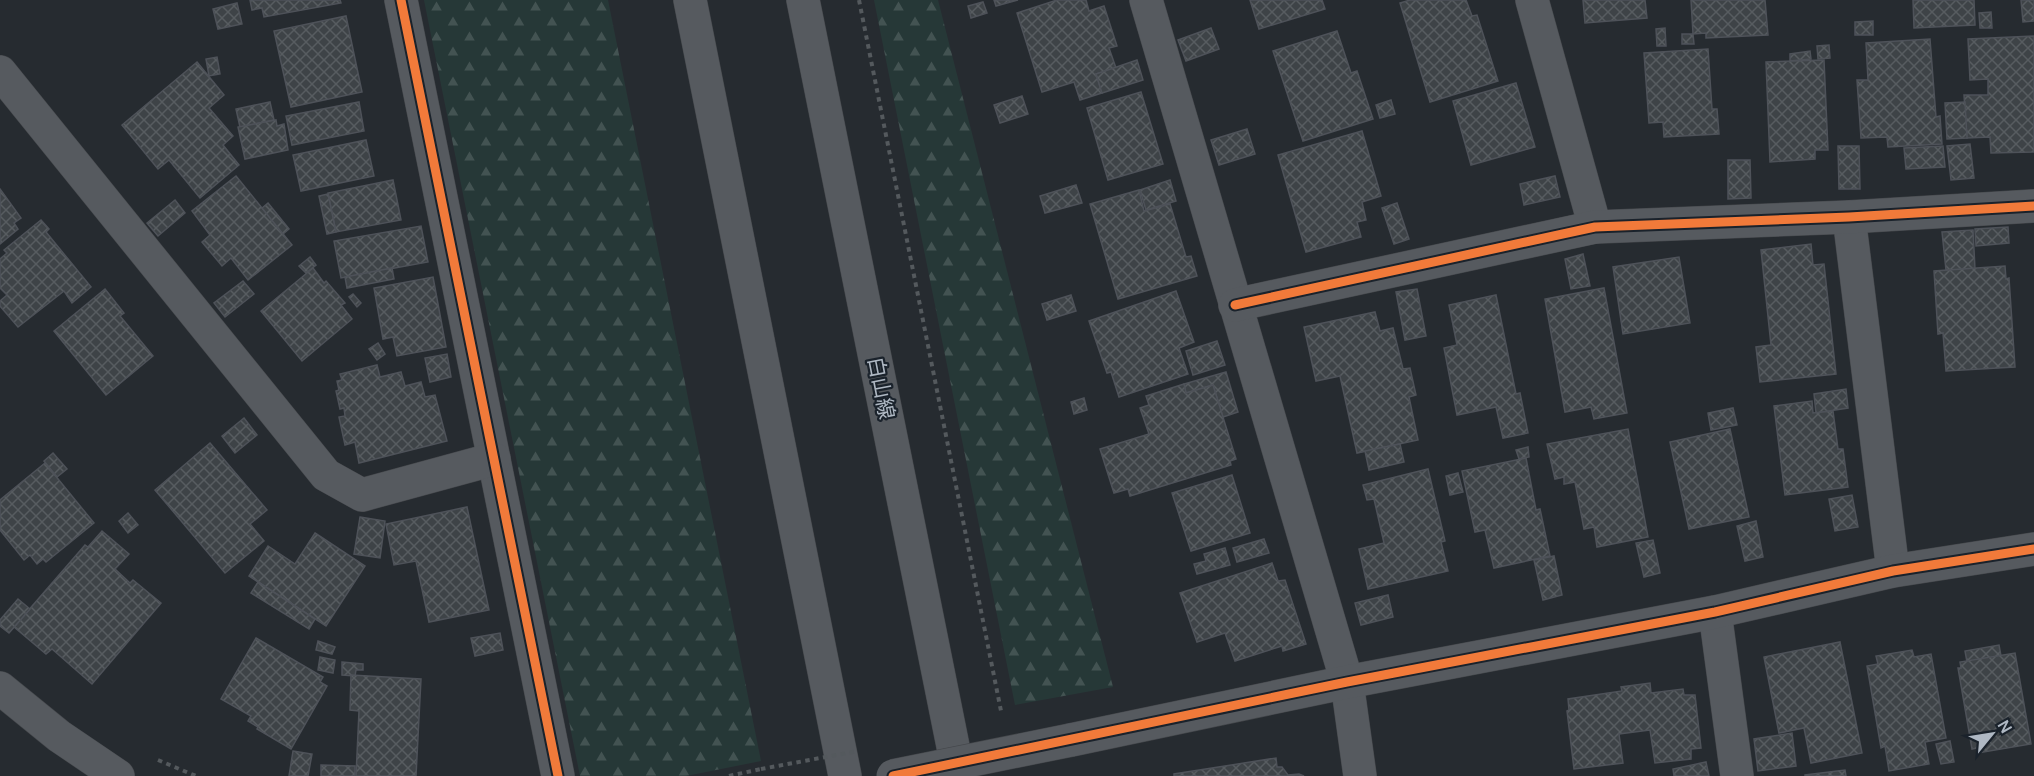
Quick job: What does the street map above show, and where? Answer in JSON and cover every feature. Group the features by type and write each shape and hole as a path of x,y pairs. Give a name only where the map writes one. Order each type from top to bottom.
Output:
{"street":[{"path":"401,0 558,776"},
{"path":"690,0 845,776"},
{"name":"白山線","path":"803,0 959,776"},
{"path":"1146,0 1347,682 1360,776"},
{"path":"1532,0 1595,227"},
{"path":"0,72 326,475 362,495 494,459"},
{"path":"1235,305 1595,227 1849,218 2034,206"},
{"path":"1849,218 1893,571"},
{"path":"893,776 1347,682 1715,612 1893,571 2034,549"},
{"path":"1715,612 1737,776"},
{"path":"0,688 59,736 118,776"}],"path":[{"path":"859,0 1002,717"},
{"path":"729,776 761,770"}],"green space":[{"path":"424,0 608,0 761,761 686,776 580,776"},
{"path":"874,0 938,0 1113,687 1015,705"}],"building":[{"path":"250,0 340,0 341,3 264,17 262,8 252,10"},
{"path":"994,0 1018,0 996,6"},
{"path":"1057,0 1086,0 1089,11 1104,6 1117,46 1109,48 1116,68 1096,74 1102,93 1080,100 1074,82 1042,92 1017,13"},
{"path":"1250,0 1322,0 1325,9 1259,29"},
{"path":"1410,0 1466,0 1472,16 1477,15 1498,81 1430,102 1400,3"},
{"path":"1583,0 1645,0 1647,18 1585,23"},
{"path":"1691,0 1765,0 1768,35 1706,38 1706,33 1693,34"},
{"path":"1913,0 1974,0 1975,25 1914,28"},
{"path":"2021,0 2034,0 2034,21 2023,22"},
{"path":"983,2 987,13 971,18 968,6"},
{"path":"237,3 242,24 218,29 213,9"},
{"path":"1991,12 1992,28 1980,28 1979,13"},
{"path":"346,16 362,92 291,107 274,31"},
{"path":"1873,21 1873,35 1855,35 1855,22"},
{"path":"1211,28 1219,49 1186,61 1178,40"},
{"path":"1665,28 1666,46 1657,46 1656,29"},
{"path":"1337,31 1351,73 1357,71 1373,119 1303,141 1273,51"},
{"path":"1682,34 1693,34 1694,44 1682,44"},
{"path":"2034,36 2034,152 1991,153 1990,137 1967,138 1964,95 1988,95 1988,79 1970,80 1968,39"},
{"path":"1930,39 1936,117 1940,116 1942,144 1888,147 1887,137 1861,138 1857,80 1868,80 1866,43"},
{"path":"1829,45 1830,58 1818,59 1817,46"},
{"path":"1708,49 1712,109 1717,109 1719,134 1664,137 1663,122 1649,123 1644,53"},
{"path":"1810,51 1811,59 1790,61 1790,54"},
{"path":"217,57 220,74 209,76 206,59"},
{"path":"1137,60 1143,80 1102,93 1096,74"},
{"path":"1824,60 1828,150 1815,150 1815,159 1770,162 1766,62"},
{"path":"197,62 224,95 209,108 233,136 223,145 239,165 200,198 169,160 158,169 122,125"},
{"path":"1516,83 1535,147 1471,165 1453,101"},
{"path":"1141,92 1163,164 1108,180 1087,108"},
{"path":"1022,96 1028,114 1000,123 994,105"},
{"path":"1391,100 1395,114 1380,118 1376,105"},
{"path":"270,102 274,120 240,127 236,109"},
{"path":"359,102 364,131 292,145 286,116"},
{"path":"1965,102 1967,138 1947,139 1945,103"},
{"path":"276,120 277,126 284,124 288,150 245,159 238,127"},
{"path":"1247,129 1255,154 1219,165 1211,140"},
{"path":"1362,131 1381,196 1362,202 1366,220 1357,222 1361,237 1306,252 1278,155"},
{"path":"366,140 374,176 301,191 293,155"},
{"path":"1970,144 1974,178 1951,180 1947,146"},
{"path":"1838,146 1859,146 1860,189 1839,189"},
{"path":"1943,146 1945,167 1906,169 1904,148"},
{"path":"1728,160 1750,160 1751,198 1728,199"},
{"path":"236,176 292,245 248,280 231,258 222,266 202,242 210,235 192,211"},
{"path":"1555,176 1560,197 1524,205 1520,184"},
{"path":"393,180 401,220 336,232 328,193"},
{"path":"1170,180 1176,201 1146,210 1140,190"},
{"path":"1076,185 1082,203 1045,213 1040,196"},
{"path":"0,189 21,218 14,223 18,229 0,244"},
{"path":"1139,190 1144,211 1170,204 1186,257 1191,256 1197,276 1118,299 1090,204"},
{"path":"328,194 336,232 327,234 319,196"},
{"path":"175,200 185,213 158,236 147,223"},
{"path":"268,203 289,229 283,234 262,208"},
{"path":"1397,203 1409,239 1394,244 1382,208"},
{"path":"41,220 49,229 46,232 91,287 72,303 64,291 18,327 0,306 0,301 7,295 0,288 0,259 7,253 4,250"},
{"path":"421,226 428,262 341,278 334,241"},
{"path":"2008,227 2009,243 1976,246 1975,229"},
{"path":"1973,230 1975,269 1946,270 1942,232"},
{"path":"1811,244 1813,265 1824,264 1836,374 1760,382 1756,347 1771,345 1761,250"},
{"path":"1583,254 1590,286 1571,289 1565,259"},
{"path":"310,257 316,265 306,273 299,266"},
{"path":"1679,257 1690,323 1623,334 1613,267"},
{"path":"2005,266 2006,279 2009,278 2015,367 1946,371 1943,333 1938,334 1934,271"},
{"path":"313,268 324,283 326,281 345,303 341,305 352,319 302,361 261,311"},
{"path":"392,268 394,279 347,288 345,277"},
{"path":"433,277 446,347 397,356 393,337 383,339 374,288"},
{"path":"243,281 254,294 225,317 214,303"},
{"path":"1604,288 1627,413 1594,419 1591,407 1565,412 1545,299"},
{"path":"105,289 124,313 120,316 153,356 106,395 54,331"},
{"path":"1417,289 1426,336 1405,340 1396,292"},
{"path":"1176,291 1194,342 1179,348 1188,374 1119,397 1111,372 1107,373 1089,321"},
{"path":"353,294 361,303 357,307 349,297"},
{"path":"1071,295 1076,311 1047,320 1042,304"},
{"path":"1496,295 1516,394 1520,393 1528,433 1503,438 1496,407 1457,415 1444,348 1457,345 1449,305"},
{"path":"1375,312 1380,331 1393,328 1403,369 1410,368 1416,395 1409,397 1418,440 1357,453 1340,376 1316,381 1304,327"},
{"path":"1217,341 1225,365 1193,375 1186,351"},
{"path":"378,343 385,354 377,360 369,349"},
{"path":"447,354 451,377 430,382 425,358"},
{"path":"377,365 380,377 401,372 405,386 421,382 425,397 435,395 447,441 359,463 355,442 345,445 339,417 345,416 344,408 340,409 336,391 339,390 337,381 342,380 340,374"},
{"path":"1226,372 1238,412 1223,417 1213,385 1186,393 1184,384"},
{"path":"1184,384 1186,393 1213,385 1236,459 1230,461 1231,465 1130,496 1128,489 1114,493 1100,449 1149,434 1140,408 1149,405 1146,396"},
{"path":"1846,389 1848,408 1816,413 1814,394"},
{"path":"1084,398 1087,410 1074,414 1071,402"},
{"path":"1812,401 1813,413 1833,411 1838,449 1843,449 1848,487 1785,495 1774,406"},
{"path":"1733,408 1737,425 1711,430 1708,413"},
{"path":"244,418 257,435 235,453 222,436"},
{"path":"1628,429 1648,537 1597,547 1594,527 1584,529 1575,482 1564,484 1564,477 1555,479 1547,444"},
{"path":"1730,429 1749,517 1689,529 1670,442"},
{"path":"210,443 267,510 250,524 264,541 225,573 155,490"},
{"path":"1400,444 1404,462 1369,470 1365,451"},
{"path":"1528,447 1529,457 1519,459 1516,450"},
{"path":"53,453 67,469 57,477 44,461"},
{"path":"1526,458 1536,510 1540,509 1550,556 1494,568 1485,530 1475,532 1462,471"},
{"path":"45,463 94,523 46,562 43,559 37,564 30,555 24,560 0,530 0,500"},
{"path":"1428,469 1445,541 1441,542 1448,571 1368,589 1359,549 1384,543 1374,499 1367,500 1363,485"},
{"path":"1458,473 1463,492 1450,495 1446,476"},
{"path":"1232,475 1250,533 1191,551 1172,493"},
{"path":"1852,495 1858,527 1835,531 1829,499"},
{"path":"467,507 489,610 429,622 416,561 394,565 386,524"},
{"path":"128,513 138,525 128,533 119,521"},
{"path":"360,517 385,521 380,558 354,554"},
{"path":"1756,521 1763,557 1745,561 1737,526"},
{"path":"102,531 129,554 115,569 130,583 133,580 161,603 92,684 52,649 46,654 14,627 85,545 88,547"},
{"path":"315,533 365,566 326,626 249,576 268,546 295,564"},
{"path":"1264,539 1269,553 1237,562 1233,548"},
{"path":"1653,540 1660,573 1644,577 1636,543"},
{"path":"1225,548 1230,565 1197,574 1194,564 1206,561 1204,554"},
{"path":"1554,556 1562,595 1543,600 1534,560"},
{"path":"1272,563 1278,581 1285,580 1306,644 1283,651 1282,646 1235,661 1225,633 1197,642 1180,593"},
{"path":"258,582 315,619 309,629 251,593"},
{"path":"1388,595 1393,617 1361,625 1355,603"},
{"path":"18,599 30,609 9,633 0,626 0,620"},
{"path":"500,633 503,650 475,656 471,638"},
{"path":"256,638 323,677 320,682 327,686 291,749 257,729 258,727 248,721 251,716 221,699"},
{"path":"318,641 335,647 332,654 316,650"},
{"path":"1840,642 1862,753 1811,763 1804,728 1779,733 1764,657"},
{"path":"1999,645 2001,656 1967,662 1965,651"},
{"path":"1912,650 1914,657 1931,654 1946,738 1925,742 1929,764 1889,771 1885,746 1881,748 1867,666 1878,664 1876,656"},
{"path":"2015,653 2031,744 1978,753 1977,748 1972,749 1958,668 1961,668 1960,662"},
{"path":"320,657 335,660 333,673 318,670"},
{"path":"342,662 363,664 363,670 356,670 355,676 342,675"},
{"path":"351,675 421,679 416,776 356,776 359,711 350,710"},
{"path":"1650,683 1651,693 1683,689 1684,695 1695,695 1701,748 1691,749 1691,759 1655,763 1650,730 1619,734 1623,763 1574,769 1567,711 1569,710 1568,699 1622,691 1621,687"},
{"path":"1792,733 1796,766 1758,771 1754,739"},
{"path":"1950,741 1954,762 1941,764 1936,744"},
{"path":"293,751 312,754 308,776 289,776"},
{"path":"1276,758 1277,767 1282,767 1288,775 1304,776 1174,776 1174,774"},
{"path":"1706,762 1709,776 1674,776 1673,769"},
{"path":"321,765 355,766 355,776 321,776"},
{"path":"1845,770 1846,776 1805,776 1805,775"}],"cycle path":[{"path":"401,0 558,776"},
{"path":"1235,305 1595,227 1849,217 2034,206"},
{"path":"893,776 1347,682 1715,612 1893,571 2034,549"}]}
